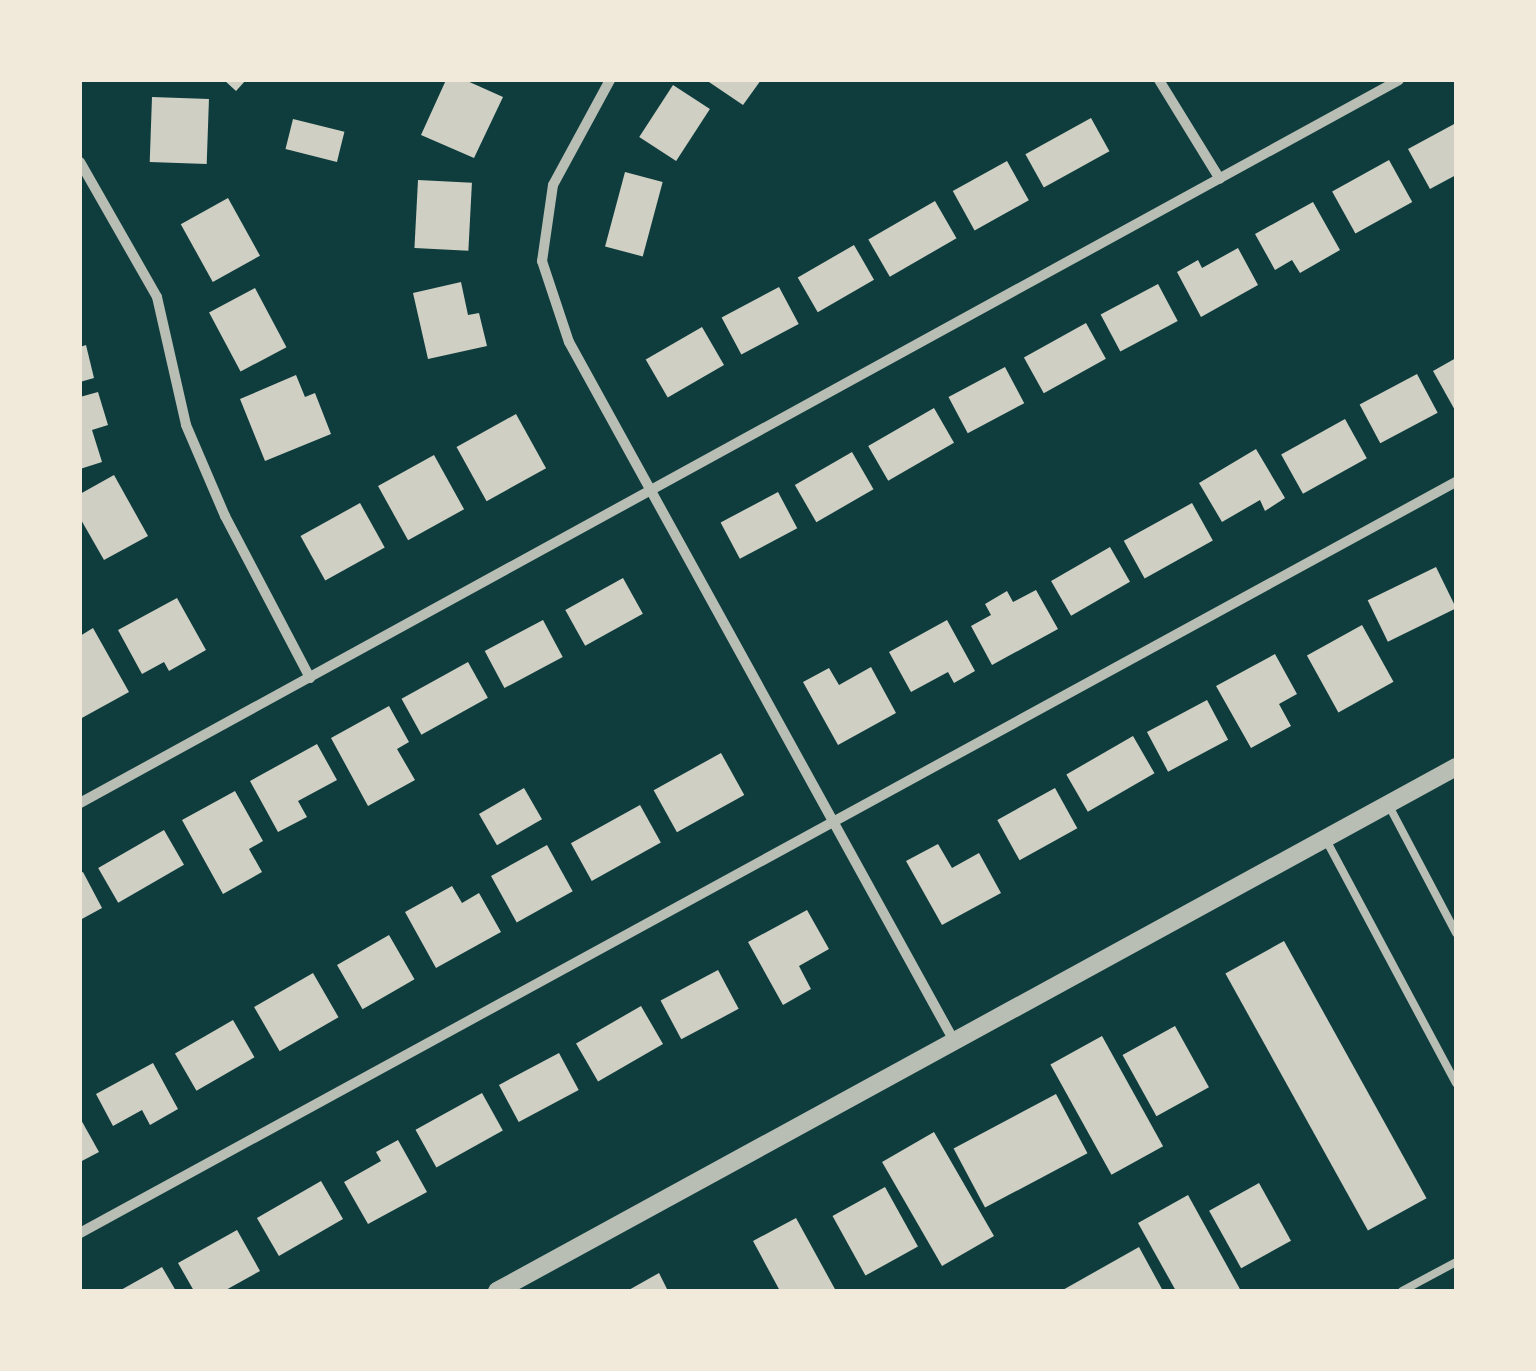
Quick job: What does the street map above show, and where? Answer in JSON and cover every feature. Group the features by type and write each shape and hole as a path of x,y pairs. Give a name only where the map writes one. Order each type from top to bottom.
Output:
{"street":[{"path":"610,80 575,134 553,185 542,261 569,342 954,1041"},
{"path":"1159,80 1220,179"},
{"path":"80,803 1400,80"},
{"path":"80,162 157,296 186,426 225,516 310,678"},
{"path":"80,1233 1456,482"},
{"path":"497,1291 1456,767"}],"lane":[{"path":"1388,804 1456,934"},
{"path":"1325,838 1456,1083"},
{"path":"1402,1291 1456,1262"}],"building":[{"path":"224,80 246,80 236,91"},
{"path":"446,80 465,80 503,97 474,158 421,135"},
{"path":"706,80 761,80 743,105"},
{"path":"673,85 710,109 676,161 639,137"},
{"path":"152,97 209,99 207,164 150,162"},
{"path":"1091,118 1109,151 1044,188 1025,154"},
{"path":"293,119 344,132 337,162 286,149"},
{"path":"1456,123 1456,175 1430,189 1408,149"},
{"path":"1389,160 1412,202 1355,233 1332,192"},
{"path":"1007,161 1029,200 975,230 953,191"},
{"path":"625,172 663,182 643,256 605,246"},
{"path":"418,180 472,183 468,251 414,248"},
{"path":"228,198 260,256 213,282 181,224"},
{"path":"935,201 956,238 890,277 868,240"},
{"path":"1313,202 1340,250 1300,273 1292,260 1275,270 1255,234"},
{"path":"854,245 874,280 818,312 798,278"},
{"path":"1238,248 1258,285 1201,317 1177,272 1198,260 1202,268"},
{"path":"461,282 468,315 479,313 487,346 428,359 413,293"},
{"path":"1158,284 1178,321 1120,352 1101,315"},
{"path":"779,287 799,324 741,355 722,318"},
{"path":"255,288 286,347 241,372 209,312"},
{"path":"1086,323 1106,359 1044,393 1024,357"},
{"path":"702,327 724,365 668,398 646,360"},
{"path":"86,345 94,378 80,382 80,347"},
{"path":"1456,358 1456,412 1433,371"},
{"path":"1005,367 1024,403 968,433 948,397"},
{"path":"1417,374 1438,413 1380,443 1360,405"},
{"path":"296,375 305,397 315,393 331,434 265,461 240,399"},
{"path":"98,392 108,425 92,430 102,462 80,469 80,397"},
{"path":"934,408 954,443 888,481 868,446"},
{"path":"516,414 546,468 487,501 457,447"},
{"path":"1345,419 1367,458 1303,494 1281,454"},
{"path":"1256,449 1285,498 1265,511 1260,500 1222,522 1199,483"},
{"path":"852,452 874,489 816,522 795,485"},
{"path":"434,455 464,509 408,540 378,486"},
{"path":"114,475 148,536 104,560 80,518 80,494"},
{"path":"778,492 797,528 740,559 721,523"},
{"path":"360,503 385,548 325,581 301,536"},
{"path":"1192,503 1213,541 1145,578 1124,541"},
{"path":"1110,547 1130,582 1071,616 1051,581"},
{"path":"1436,567 1456,608 1388,642 1368,600"},
{"path":"623,578 643,614 585,646 565,610"},
{"path":"1036,590 1058,629 992,665 971,626 991,615 985,604 1007,591 1013,602"},
{"path":"177,598 206,650 169,671 164,662 142,674 118,630"},
{"path":"543,620 563,657 504,688 485,651"},
{"path":"947,620 975,671 954,683 948,672 911,692 889,652"},
{"path":"1362,625 1394,682 1338,712 1307,656"},
{"path":"93,628 129,692 80,719 80,636"},
{"path":"1275,654 1297,694 1279,704 1291,726 1251,748 1216,686"},
{"path":"468,662 488,698 421,735 402,699"},
{"path":"871,667 896,713 838,745 803,682 829,668 839,685"},
{"path":"1207,700 1228,740 1168,772 1147,732"},
{"path":"389,706 409,742 397,749 415,780 368,806 331,738"},
{"path":"1133,736 1154,773 1088,812 1066,774"},
{"path":"317,744 337,780 298,801 307,817 278,832 250,781"},
{"path":"721,753 744,795 677,832 654,790"},
{"path":"524,788 542,819 497,845 479,814"},
{"path":"1055,788 1077,828 1020,860 997,820"},
{"path":"235,791 263,841 249,849 262,872 223,894 182,820"},
{"path":"640,805 661,843 592,881 571,843"},
{"path":"164,830 184,865 118,903 98,868"},
{"path":"938,844 952,868 979,853 1001,893 942,925 906,861"},
{"path":"547,845 573,891 517,922 491,876"},
{"path":"83,872 102,908 80,920 80,873"},
{"path":"452,886 462,903 479,893 501,932 436,968 405,912"},
{"path":"807,910 829,949 799,966 811,989 783,1005 748,942"},
{"path":"389,935 414,979 363,1009 337,965"},
{"path":"1284,941 1427,1198 1368,1231 1225,973"},
{"path":"718,970 739,1009 681,1039 661,1001"},
{"path":"313,973 338,1017 280,1051 254,1007"},
{"path":"641,1006 663,1044 598,1082 576,1044"},
{"path":"233,1020 254,1057 196,1091 175,1054"},
{"path":"1175,1026 1209,1087 1156,1116 1123,1055"},
{"path":"1102,1036 1163,1146 1111,1175 1050,1065"},
{"path":"559,1053 579,1090 519,1122 499,1085"},
{"path":"153,1063 178,1109 150,1125 142,1110 113,1126 96,1094"},
{"path":"482,1093 503,1131 436,1167 416,1130"},
{"path":"1056,1094 1087,1153 985,1208 954,1148"},
{"path":"80,1118 99,1152 80,1162"},
{"path":"934,1132 994,1236 942,1266 882,1162"},
{"path":"398,1140 427,1192 368,1224 344,1182 381,1161 376,1152"},
{"path":"321,1181 343,1219 279,1256 257,1218"},
{"path":"1259,1183 1291,1241 1241,1268 1209,1211"},
{"path":"885,1187 918,1246 865,1276 833,1216"},
{"path":"1188,1195 1241,1291 1176,1291 1138,1223"},
{"path":"796,1218 836,1291 780,1291 753,1241"},
{"path":"237,1230 260,1271 224,1291 194,1291 178,1263"},
{"path":"1139,1247 1163,1291 1061,1291"},
{"path":"162,1267 176,1291 119,1291"},
{"path":"659,1273 668,1291 627,1291"}]}
